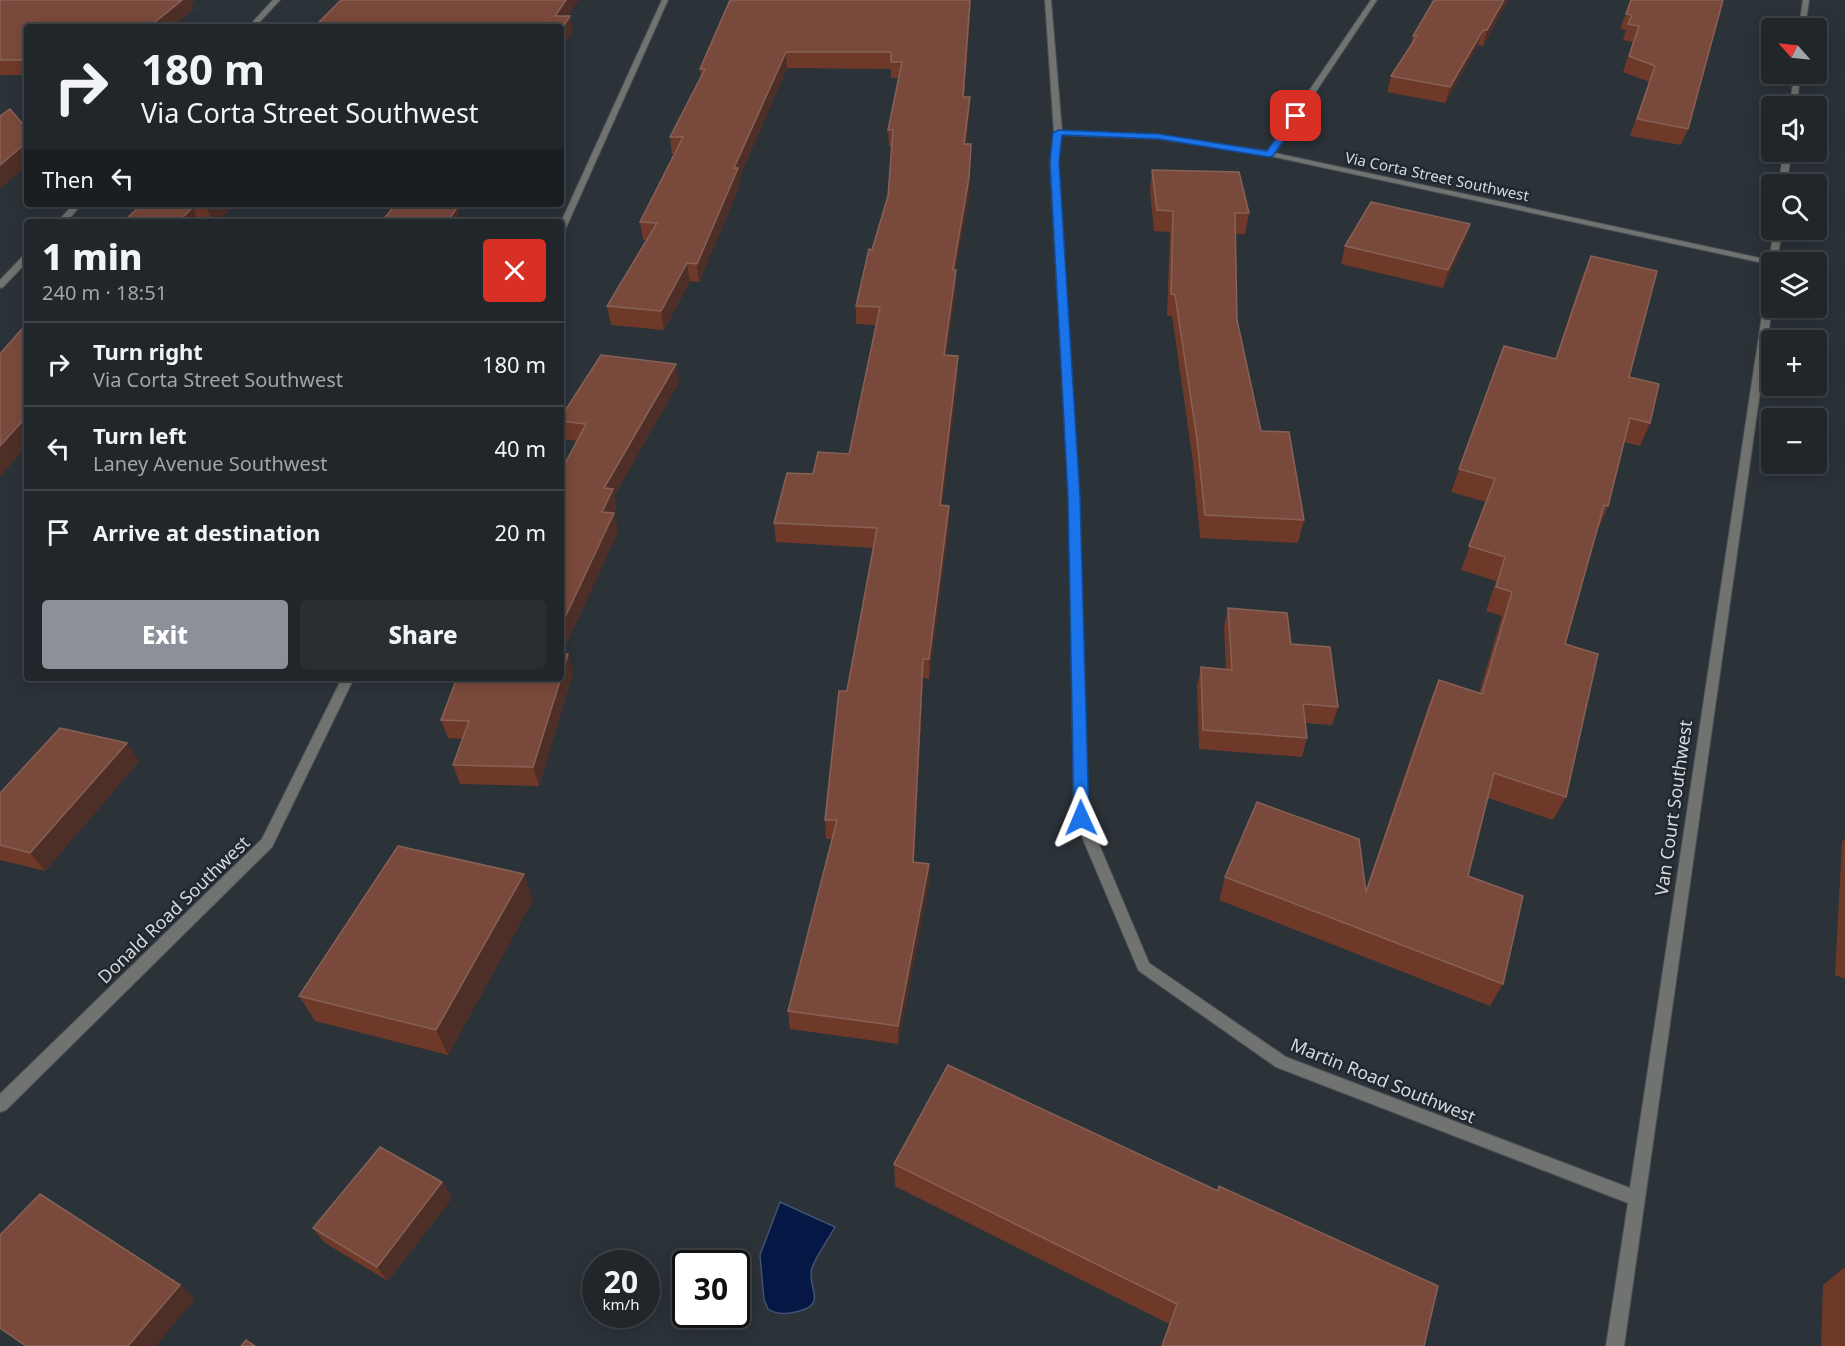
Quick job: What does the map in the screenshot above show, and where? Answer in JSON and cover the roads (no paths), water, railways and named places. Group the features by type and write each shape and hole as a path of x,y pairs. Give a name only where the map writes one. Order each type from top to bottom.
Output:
{"street":[{"path":"254,24 277,0"},
{"path":"564,224 665,0"},
{"name":"Martin Road Southwest","path":"1048,0 1058,133 1054,162 1074,497 1081,818 1144,967 1281,1062 1635,1198"},
{"path":"1269,154 1374,0"},
{"path":"1803,18 1806,0"},
{"name":"Via Corta Street Southwest","path":"1058,133 1159,136 1269,154 1761,261"},
{"path":"64,219 75,207"},
{"path":"0,285 24,260"},
{"name":"Van Court Southwest","path":"1615,1346 1766,318"},
{"name":"Donald Road Southwest","path":"0,1105 267,843 347,681"}],"water":[{"path":"780,1202 835,1227 812,1268 814,1301 811,1306 803,1310 784,1314 768,1309 764,1300 760,1255"}]}
